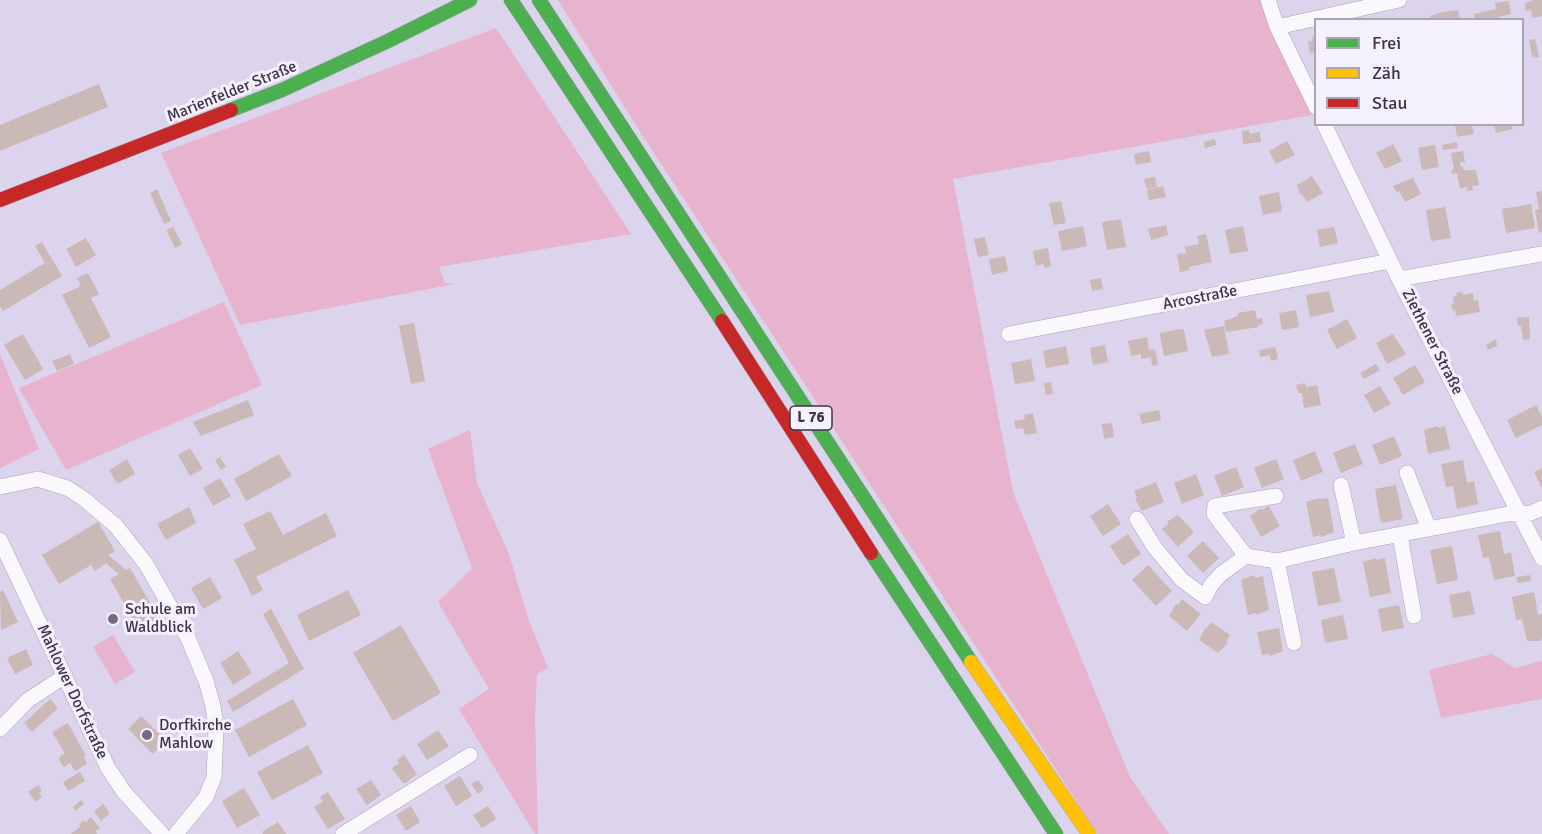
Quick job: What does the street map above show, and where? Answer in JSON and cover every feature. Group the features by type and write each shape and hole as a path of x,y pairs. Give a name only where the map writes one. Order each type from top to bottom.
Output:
{"main road":[{"name":"L 76","path":"511,0 1056,834"},
{"name":"L 76","path":"539,0 992,695 1089,834"},
{"name":"Marienfelder Straße","path":"0,200 282,90 466,2"}],"street":[{"path":"1268,0 1277,27 1314,103"},
{"path":"1318,18 1399,0"},
{"path":"1277,27 1314,19"},
{"name":"Ziethener Straße","path":"1325,126 1390,261 1542,558"},
{"path":"1400,279 1542,255"},
{"name":"Arcostraße","path":"1010,334 1390,261"},
{"path":"1407,473 1429,529"},
{"path":"0,488 38,479 67,488 84,499 116,526 146,564 188,638 206,681 213,706 216,729 214,777 206,797 176,834"},
{"path":"1341,485 1354,543"},
{"path":"1276,496 1215,506 1214,514 1246,556 1277,561 1354,543 1519,513 1531,513 1542,508"},
{"path":"1137,519 1155,548 1182,580 1205,597 1221,574 1246,556"},
{"path":"1400,535 1414,616"},
{"name":"Mahlower Dorfstraße","path":"0,540 108,768 124,792 162,834"},
{"path":"1277,561 1294,643"},
{"path":"0,729 28,700 65,676"},
{"path":"343,834 470,755"}],"shaded area":[{"path":"558,0 1263,0 1270,25 1312,115 953,179 1013,492 1130,777 1169,834 1098,834 639,130"},
{"path":"496,28 631,234 439,267 445,283 455,284 240,325 161,153"},
{"path":"224,302 262,385 66,470 19,388"},
{"path":"0,354 39,449 0,468"},
{"path":"470,430 477,483 509,554 528,618 548,668 537,674 535,717 538,834 535,834 459,709 489,689 438,602 472,568 428,449"},
{"path":"113,635 135,672 115,684 93,647"},
{"path":"1492,654 1515,668 1542,661 1542,699 1441,718 1429,670"}],"building":[{"path":"1542,0 1542,16 1532,18 1531,10 1526,11 1525,3"},
{"path":"1509,1 1511,14 1498,18 1475,18 1474,14 1496,9 1495,3"},
{"path":"1458,10 1460,18 1430,18 1430,16"},
{"path":"1312,37 1314,37 1314,52 1310,53 1308,42 1313,41"},
{"path":"1535,39 1539,57 1535,58 1535,56 1532,57 1529,40"},
{"path":"99,84 108,107 0,151 0,125"},
{"path":"1455,126 1472,126 1474,134 1457,137"},
{"path":"1494,126 1512,126 1513,129 1496,133"},
{"path":"1249,130 1250,134 1260,132 1261,142 1243,144 1242,131"},
{"path":"1215,139 1216,145 1205,148 1204,142"},
{"path":"1287,141 1295,155 1276,164 1269,151"},
{"path":"1457,142 1458,148 1443,150 1442,145"},
{"path":"1393,144 1402,161 1385,169 1376,153"},
{"path":"1435,145 1439,167 1422,170 1418,148"},
{"path":"1149,151 1151,162 1136,165 1134,154"},
{"path":"1463,151 1465,162 1460,162 1461,167 1464,170 1476,170 1479,185 1472,186 1473,190 1467,191 1467,187 1460,189 1457,173 1452,174 1451,170 1454,169 1451,153"},
{"path":"1312,176 1323,193 1307,202 1300,194 1297,185"},
{"path":"1155,177 1157,187 1147,189 1144,179"},
{"path":"1413,178 1421,194 1405,202 1393,186"},
{"path":"1163,186 1166,197 1149,200 1147,190"},
{"path":"157,189 171,221 164,224 150,193"},
{"path":"1542,191 1542,232 1539,233 1535,210 1539,209 1536,192"},
{"path":"1279,192 1282,211 1263,215 1259,196"},
{"path":"1061,201 1066,223 1054,225 1049,203"},
{"path":"1531,204 1535,228 1506,233 1502,209"},
{"path":"1445,207 1451,238 1431,241 1426,210"},
{"path":"1121,219 1126,247 1107,250 1102,222"},
{"path":"1166,225 1168,235 1151,240 1148,229"},
{"path":"1083,226 1087,246 1062,251 1058,231"},
{"path":"1243,226 1248,251 1230,254 1225,230"},
{"path":"173,227 182,244 175,248 166,230"},
{"path":"1334,227 1338,243 1320,247 1317,230"},
{"path":"1206,234 1212,262 1189,267 1190,270 1180,272 1177,254 1186,253 1185,247 1199,244 1197,236"},
{"path":"985,237 989,255 978,257 974,239"},
{"path":"86,238 96,255 76,267 66,249"},
{"path":"42,242 62,276 3,311 0,306 0,290 45,263 35,246"},
{"path":"1048,248 1051,266 1045,268 1043,264 1036,266 1033,251"},
{"path":"1005,256 1008,271 992,275 989,259"},
{"path":"88,273 99,294 91,298 111,337 89,348 62,295 81,286 77,278"},
{"path":"1101,278 1103,289 1092,291 1090,280"},
{"path":"1329,291 1334,312 1310,317 1306,295"},
{"path":"1462,292 1463,295 1473,293 1474,301 1478,300 1480,312 1456,316 1451,305 1454,304 1453,297 1457,296 1456,293"},
{"path":"1255,310 1257,319 1262,318 1263,324 1258,325 1259,327 1226,332 1224,321 1238,316 1238,313"},
{"path":"1296,310 1299,327 1282,330 1279,313"},
{"path":"1529,317 1530,339 1523,340 1517,318"},
{"path":"1347,319 1357,338 1337,349 1327,330"},
{"path":"414,323 425,381 411,384 399,326"},
{"path":"1224,326 1229,354 1212,357 1204,330"},
{"path":"1184,330 1188,351 1164,356 1161,333"},
{"path":"23,334 43,369 25,380 4,345"},
{"path":"1393,334 1406,354 1387,364 1376,343"},
{"path":"1147,337 1149,350 1155,349 1158,364 1152,366 1151,357 1141,359 1141,354 1131,356 1128,341"},
{"path":"1496,339 1497,346 1488,350 1486,345"},
{"path":"1105,345 1108,362 1093,365 1090,348"},
{"path":"1066,346 1069,364 1046,368 1043,351"},
{"path":"1275,347 1278,359 1271,361 1270,355 1260,357 1259,350"},
{"path":"70,354 74,364 57,371 52,361"},
{"path":"1031,359 1035,381 1015,384 1011,363"},
{"path":"1376,364 1380,370 1364,379 1360,373"},
{"path":"1415,365 1425,382 1403,395 1393,378"},
{"path":"1051,382 1053,394 1046,395 1044,383"},
{"path":"1305,383 1306,387 1317,385 1321,405 1304,408 1302,393 1298,393 1296,385"},
{"path":"1380,386 1391,404 1374,413 1364,395"},
{"path":"248,400 254,415 201,436 193,422"},
{"path":"1536,405 1542,417 1542,425 1516,438 1507,420"},
{"path":"1159,410 1161,420 1142,424 1139,414"},
{"path":"1033,413 1037,433 1025,435 1023,428 1016,429 1014,421 1025,419 1024,415"},
{"path":"1112,423 1114,437 1104,439 1102,424"},
{"path":"1437,426 1438,428 1445,426 1450,449 1428,454 1424,430"},
{"path":"1394,436 1402,456 1380,465 1372,445"},
{"path":"1355,444 1363,464 1341,473 1333,453"},
{"path":"190,448 203,469 190,476 178,455"},
{"path":"1315,451 1323,472 1301,481 1293,460"},
{"path":"279,454 292,476 246,501 234,479"},
{"path":"220,457 226,467 221,470 215,460"},
{"path":"127,459 135,474 119,483 116,482 109,470"},
{"path":"1276,459 1284,479 1262,488 1254,468"},
{"path":"1463,460 1467,483 1474,481 1478,504 1457,509 1453,486 1446,487 1441,464"},
{"path":"1236,467 1244,487 1222,496 1214,476"},
{"path":"1542,468 1542,488 1534,472"},
{"path":"1196,474 1204,495 1182,504 1174,483"},
{"path":"220,478 231,496 213,506 203,488"},
{"path":"1156,482 1164,502 1142,511 1135,499 1137,498 1134,491"},
{"path":"1396,485 1403,519 1381,523 1375,489"},
{"path":"1328,498 1334,532 1321,537 1321,535 1313,537 1306,502"},
{"path":"1108,504 1121,524 1103,536 1090,516"},
{"path":"1269,506 1280,526 1261,537 1250,516 1261,508 1262,510"},
{"path":"189,507 196,523 166,540 157,524"},
{"path":"270,511 283,535 326,513 337,536 256,577 263,590 252,596 234,560 256,549 243,524"},
{"path":"1178,515 1194,532 1178,547 1162,529 1168,524 1167,522"},
{"path":"98,522 115,551 108,555 126,570 130,568 160,620 140,631 110,579 119,574 106,563 95,571 91,565 59,584 42,555"},
{"path":"1500,531 1504,554 1511,552 1515,576 1494,580 1489,557 1483,558 1478,535"},
{"path":"1128,534 1141,554 1123,566 1110,546"},
{"path":"1203,541 1219,558 1203,573 1187,556"},
{"path":"1452,546 1458,580 1437,584 1430,550"},
{"path":"1376,558 1377,560 1385,558 1391,593 1370,597 1363,562"},
{"path":"1148,565 1172,591 1156,606 1132,580"},
{"path":"1334,568 1341,602 1318,606 1312,572"},
{"path":"1255,575 1255,578 1263,576 1269,610 1256,615 1256,613 1248,615 1241,580"},
{"path":"1530,575 1531,581 1518,583 1516,577"},
{"path":"210,577 222,598 203,609 191,588"},
{"path":"3,590 18,622 1,630 0,592"},
{"path":"348,590 361,615 309,641 297,615"},
{"path":"1470,591 1475,614 1453,618 1449,595"},
{"path":"1534,592 1538,615 1542,614 1542,638 1541,641 1527,641 1522,619 1516,620 1512,597"},
{"path":"1182,599 1201,614 1187,631 1169,616"},
{"path":"1399,605 1404,628 1382,632 1378,609"},
{"path":"271,609 304,669 233,712 227,701 289,663 263,614"},
{"path":"1343,615 1348,639 1325,643 1321,620"},
{"path":"1211,622 1230,635 1226,642 1228,643 1218,653 1199,640"},
{"path":"401,625 441,693 393,721 353,653"},
{"path":"1279,628 1283,651 1270,656 1270,654 1262,655 1257,632"},
{"path":"26,649 33,665 15,674 7,658"},
{"path":"238,651 252,673 233,685 220,663"},
{"path":"50,699 58,708 32,732 24,723"},
{"path":"293,699 307,725 249,757 235,730"},
{"name":"Dorfkirche Mahlow","path":"141,716 166,740 153,754 128,729"},
{"path":"68,723 86,756 84,757 87,764 75,771 70,763 64,767 59,760 60,756 65,754 52,732"},
{"path":"438,730 449,746 427,760 417,744"},
{"path":"308,745 323,773 272,800 257,772"},
{"path":"404,755 417,774 406,783 403,783 392,768"},
{"path":"80,772 85,781 68,791 63,782"},
{"path":"460,776 472,796 456,806 444,786"},
{"path":"371,780 381,795 367,805 356,789"},
{"path":"478,780 484,789 478,794 471,784"},
{"path":"38,785 42,791 39,793 42,797 36,802 28,792"},
{"path":"244,788 260,815 237,828 222,801"},
{"path":"328,792 345,819 328,829 314,807 323,802 320,797"},
{"path":"81,800 84,804 76,811 73,807"},
{"path":"103,804 110,813 101,821 94,811"},
{"path":"411,806 420,822 406,831 396,815"},
{"path":"488,806 496,819 482,828 473,815"},
{"path":"91,817 100,828 95,831 97,834 71,834 81,826 79,824"},
{"path":"278,822 286,834 263,834 262,832"}],"traffic: fast":[{"path":"231,110 282,90 470,0"},
{"path":"511,0 722,321"},
{"path":"539,0 971,662"},
{"path":"871,553 1056,834"}],"traffic: slow":[{"path":"971,662 1089,834"}],"traffic: jam":[{"path":"0,200 231,110"},
{"path":"722,321 871,553"}],"place":[{"name":"Schule am Waldblick","path":"113,619"},
{"name":"Dorfkirche Mahlow","path":"147,735"}]}
